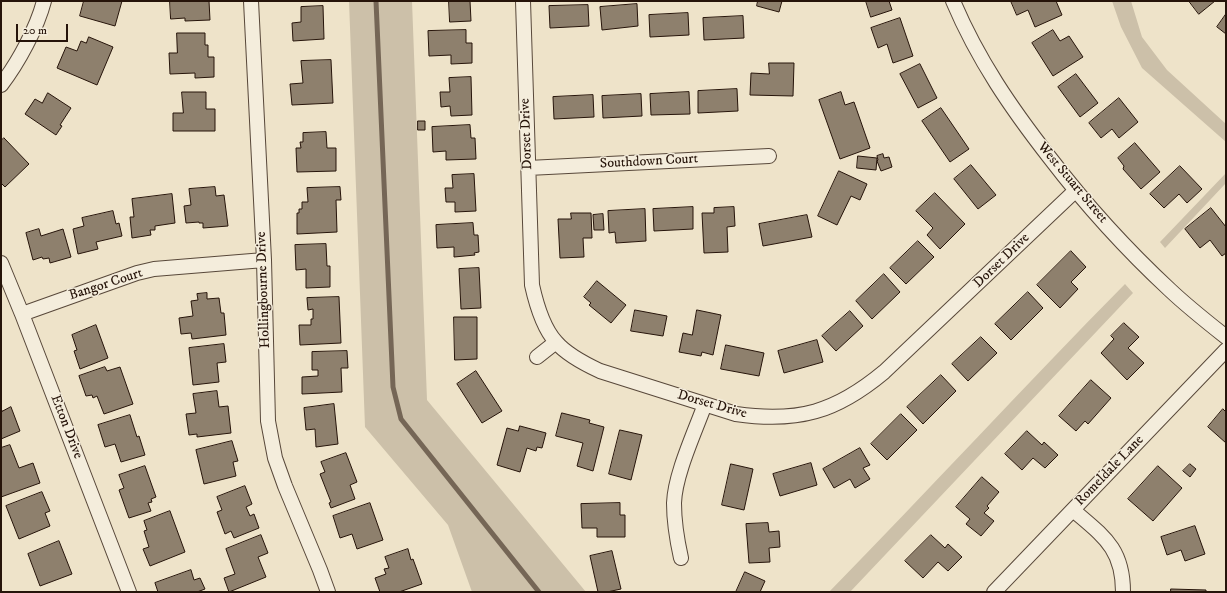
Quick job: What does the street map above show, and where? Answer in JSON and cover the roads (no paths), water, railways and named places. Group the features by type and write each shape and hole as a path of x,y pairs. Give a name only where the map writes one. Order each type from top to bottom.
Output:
{"street":[{"path":"1,85 9,75 26,45 44,1"},
{"name":"Hollingbourne Drive","path":"251,1 264,260 268,421 276,458 285,486 328,592"},
{"name":"Dorset Drive","path":"522,1 532,285 537,307 556,342 580,361 600,371 736,414 781,418 803,415 830,407 851,397 865,388 884,372 1075,191"},
{"name":"West Stuart Street","path":"953,1 985,67 1010,107 1075,191 1161,281 1226,337"},
{"name":"Southdown Court","path":"528,168 770,156"},
{"name":"Bangor Court","path":"22,314 137,273 154,269 264,260"},
{"name":"Etton Drive","path":"1,263 129,592"},
{"path":"537,357 556,342"},
{"name":"Romeldale Lane","path":"994,592 1226,350"},
{"path":"681,558 676,531 674,502 679,477 705,404"},
{"path":"1073,510 1106,539 1116,555 1120,569 1123,592"}],"waterway":[{"path":"376,1 393,387 401,419 539,592"}]}
